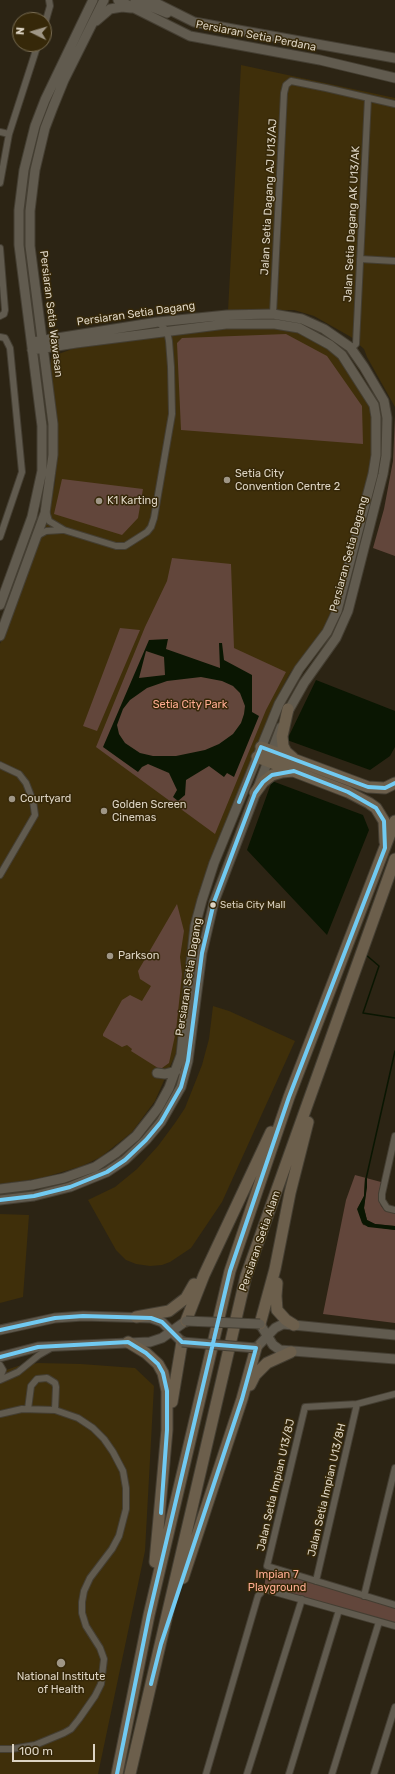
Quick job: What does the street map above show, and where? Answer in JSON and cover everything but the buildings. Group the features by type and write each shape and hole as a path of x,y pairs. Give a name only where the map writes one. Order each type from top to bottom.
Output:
{"highway":[{"path":"288,709 282,736 283,746 294,766"},
{"path":"259,752 294,766 348,792 376,808 384,821 385,848"},
{"path":"254,793 263,782 272,775 294,766 368,787 386,788 395,784"},
{"name":"Persiaran Setia Alam","path":"117,1774 149,1615 230,1271 289,1097 395,821"},
{"name":"Persiaran Setia Alam","path":"130,1774 246,1276 395,859"},
{"path":"260,1324 275,1269 290,1193 326,1055"},
{"path":"186,1321 225,1228 289,1097"},
{"path":"136,1317 169,1311 186,1298 225,1228"},
{"path":"275,1269 277,1278 277,1310 286,1320 294,1325"},
{"path":"128,1342 146,1353 158,1364 163,1373 167,1391 167,1430 160,1521 149,1615"},
{"path":"167,1430 182,1342"},
{"path":"161,1644 242,1399 256,1348"},
{"path":"242,1399 255,1375 267,1363 291,1352"}],"street":[{"path":"83,21 88,0"},
{"name":"Persiaran Setia Wawasan","path":"0,605 32,518 42,471 42,426 22,274 20,245 20,210 24,170 35,126 45,100 93,0"},
{"name":"Persiaran Setia Wawasan","path":"0,636 46,508 53,455 53,424 31,263 30,211 38,155 45,128 61,87 104,0"},
{"name":"Persiaran Setia Perdana","path":"118,0 134,4 190,36 320,60 395,78"},
{"name":"Persiaran Setia Perdana","path":"150,0 194,22 395,58"},
{"path":"48,12 50,1"},
{"path":"92,25 110,9 134,4 194,22"},
{"path":"0,183 9,134 35,52"},
{"name":"Jalan Setia Dagang AJ U13/AJ","path":"273,314 284,94 288,82 326,88 368,98"},
{"path":"368,98 395,104"},
{"name":"Jalan Setia Dagang AK U13/AK","path":"351,349 356,344 368,98"},
{"path":"0,132 9,134"},
{"path":"0,248 5,310 4,314 0,316"},
{"path":"360,259 395,261"},
{"path":"37,303 42,325 46,332 75,339"},
{"name":"Persiaran Setia Dagang","path":"0,1200 34,1196 70,1187 107,1172 136,1150 161,1122 179,1091 188,1061 202,954 214,902 254,793 288,709 304,683 336,638 348,611 383,474 386,456 387,418 384,401 372,379 351,349 324,329 302,319 273,314 227,315 174,320 32,346"},
{"path":"167,331 174,320"},
{"path":"46,508 48,519 64,530 116,546 125,546 147,532 151,526 154,518 172,414 171,366 167,331 158,322"},
{"name":"Persiaran Setia Dagang","path":"0,1189 32,1185 64,1178 95,1167 116,1154 136,1136 158,1108 169,1088 181,1055 195,926 214,863 279,704 299,669 327,632 337,611 373,474 376,455 374,405 342,355 330,345 299,328 275,324 226,324 75,339"},
{"path":"0,537 22,472 10,348 3,337"},
{"path":"47,375 48,358 75,339"},
{"path":"37,536 46,531 64,530"},
{"path":"0,765 19,774 26,783 33,801 35,815 0,875"},
{"path":"157,1073 165,1074 176,1071"},
{"path":"158,1108 164,1085"},
{"path":"395,1136 382,1194 382,1200 387,1208 395,1210"},
{"path":"0,1330 55,1318 83,1316 157,1319 172,1330 182,1342 256,1348 278,1325 294,1325 395,1335"},
{"path":"0,1357 38,1347 156,1341 186,1321 260,1324 276,1348 291,1352 395,1359"},
{"path":"0,1378 18,1372 39,1355 56,1346"},
{"path":"0,1365 3,1370 0,1378"},
{"path":"28,1408 31,1386 38,1379 44,1378 51,1380 56,1387 55,1410"},
{"path":"357,1404 395,1394"},
{"name":"Jalan Setia Impian U13/8J","path":"316,1581 267,1566 305,1408 357,1404"},
{"name":"Jalan Setia Impian U13/8H","path":"316,1581 357,1404"},
{"path":"0,1414 12,1410 28,1408 55,1410 78,1418 93,1428 114,1452 122,1471 126,1488 126,1509 119,1536 112,1549 90,1578 84,1591 82,1602 82,1613 85,1622 100,1648 104,1659 104,1670 101,1684 95,1696 71,1729 50,1740 35,1745 12,1749 0,1749"},
{"path":"364,1596 395,1468"},
{"path":"316,1581 395,1605"},
{"path":"206,1774 258,1596 264,1589 395,1626"},
{"path":"247,1774 302,1599"},
{"path":"289,1774 339,1610"},
{"path":"332,1774 379,1622"},
{"path":"374,1774 395,1707"},
{"path":"112,1774 114,1766 121,1756"}],"shaded area":[{"path":"241,65 395,98 395,407 364,349 351,337 314,316 294,310 228,311"},
{"path":"228,327 275,329 298,332 339,356 369,406 372,418 372,456 370,473 332,609 323,629 290,673 275,701 207,870 195,906 188,943 176,1053 155,1101 132,1132 101,1157 82,1166 42,1178 0,1184 0,644 45,524 55,483 57,447 50,370 51,359 53,356 75,348"},
{"path":"168,639 166,649 220,668 219,643 222,643 224,660 252,675 252,712 259,716 234,777 227,773 224,777 209,766 186,780 185,795 178,801 173,797 177,790 169,773 148,764 142,767 138,772 103,747 149,640","holes":["146,651 164,657 165,675 139,678","201,677 222,681 233,686 240,693 245,706 244,714 241,723 233,734 219,744 205,750 176,756 153,756 140,753 125,743 119,734 117,725 123,709 130,700 147,688 167,681"]},
{"path":"316,680 395,711 395,747 390,756 370,770 287,740"},
{"path":"272,781 363,815 369,830 327,935 247,850"},
{"path":"213,1006 229,1011 295,1041 222,1202 191,1248 170,1262 162,1265 150,1266 136,1264 126,1260 116,1250 88,1200 115,1187 137,1169 158,1146 185,1108 202,1065 209,1039"},
{"path":"365,1178 367,1179 367,1187 364,1208 367,1220 375,1224 395,1226 395,1230 368,1227 362,1223 357,1209 364,1196"},
{"path":"0,1214 29,1215 23,1297 0,1303"},
{"name":"National Institute of Health","path":"38,1363 81,1364 135,1368 154,1386 145,1551 98,1774 0,1774 0,1372 18,1366"}],"green space":[{"path":"286,334 327,356 362,406 363,444 181,430 177,343 182,338"},
{"path":"395,416 395,556 373,548 384,509 393,461"},
{"name":"K1 Karting","path":"62,479 143,489 138,518 122,535 54,514"},
{"name":"Setia City Park","path":"172,558 231,564 234,648 286,672 266,710 215,834 96,747 145,627 167,581"},
{"path":"120,628 140,630 97,731 83,726"},
{"path":"177,904 184,931 180,957 182,974 176,1031 169,1063 162,1068 158,1068 131,1051 132,1049 127,1045 122,1047 103,1036 103,1034 122,1000 130,995 142,1001 151,986 140,979 138,971"},
{"path":"355,1175 381,1182 378,1197 381,1206 385,1211 395,1212 395,1226 375,1224 367,1220 364,1208 367,1184 365,1179 364,1196 358,1208 363,1225 395,1230 395,1323 323,1314 346,1200"},
{"name":"Impian 7 Playground","path":"267,1566 395,1605 395,1626 264,1589"}],"waterway":[{"path":"365,954 379,966 363,1013 395,1018"},
{"path":"366,1179 395,1051"}],"transit line":[{"path":"239,802 261,747 368,787 385,788 395,783"},
{"path":"0,1200 34,1196 70,1187 107,1172 125,1160 146,1140 161,1122 181,1087 188,1061 202,953 214,902 255,793 263,782 272,775 294,771 348,792 376,808 384,821 385,848 289,1097 230,1271 149,1615 117,1774"},
{"path":"0,1330 55,1318 83,1316 151,1318 162,1322 182,1342 256,1348 242,1399 161,1644 151,1684"},
{"path":"0,1357 38,1347 128,1342 146,1353 158,1364 163,1373 167,1391 167,1430 161,1513"}],"place":[{"name":"Setia City Convention Centre 2","path":"227,480"},
{"name":"K1 Karting","path":"99,501"},
{"name":"Courtyard","path":"12,799"},
{"name":"Golden Screen Cinemas","path":"104,811"},
{"name":"Setia City Mall","path":"213,905"},
{"name":"Parkson","path":"110,956"},
{"name":"National Institute of Health","path":"61,1663"}]}
